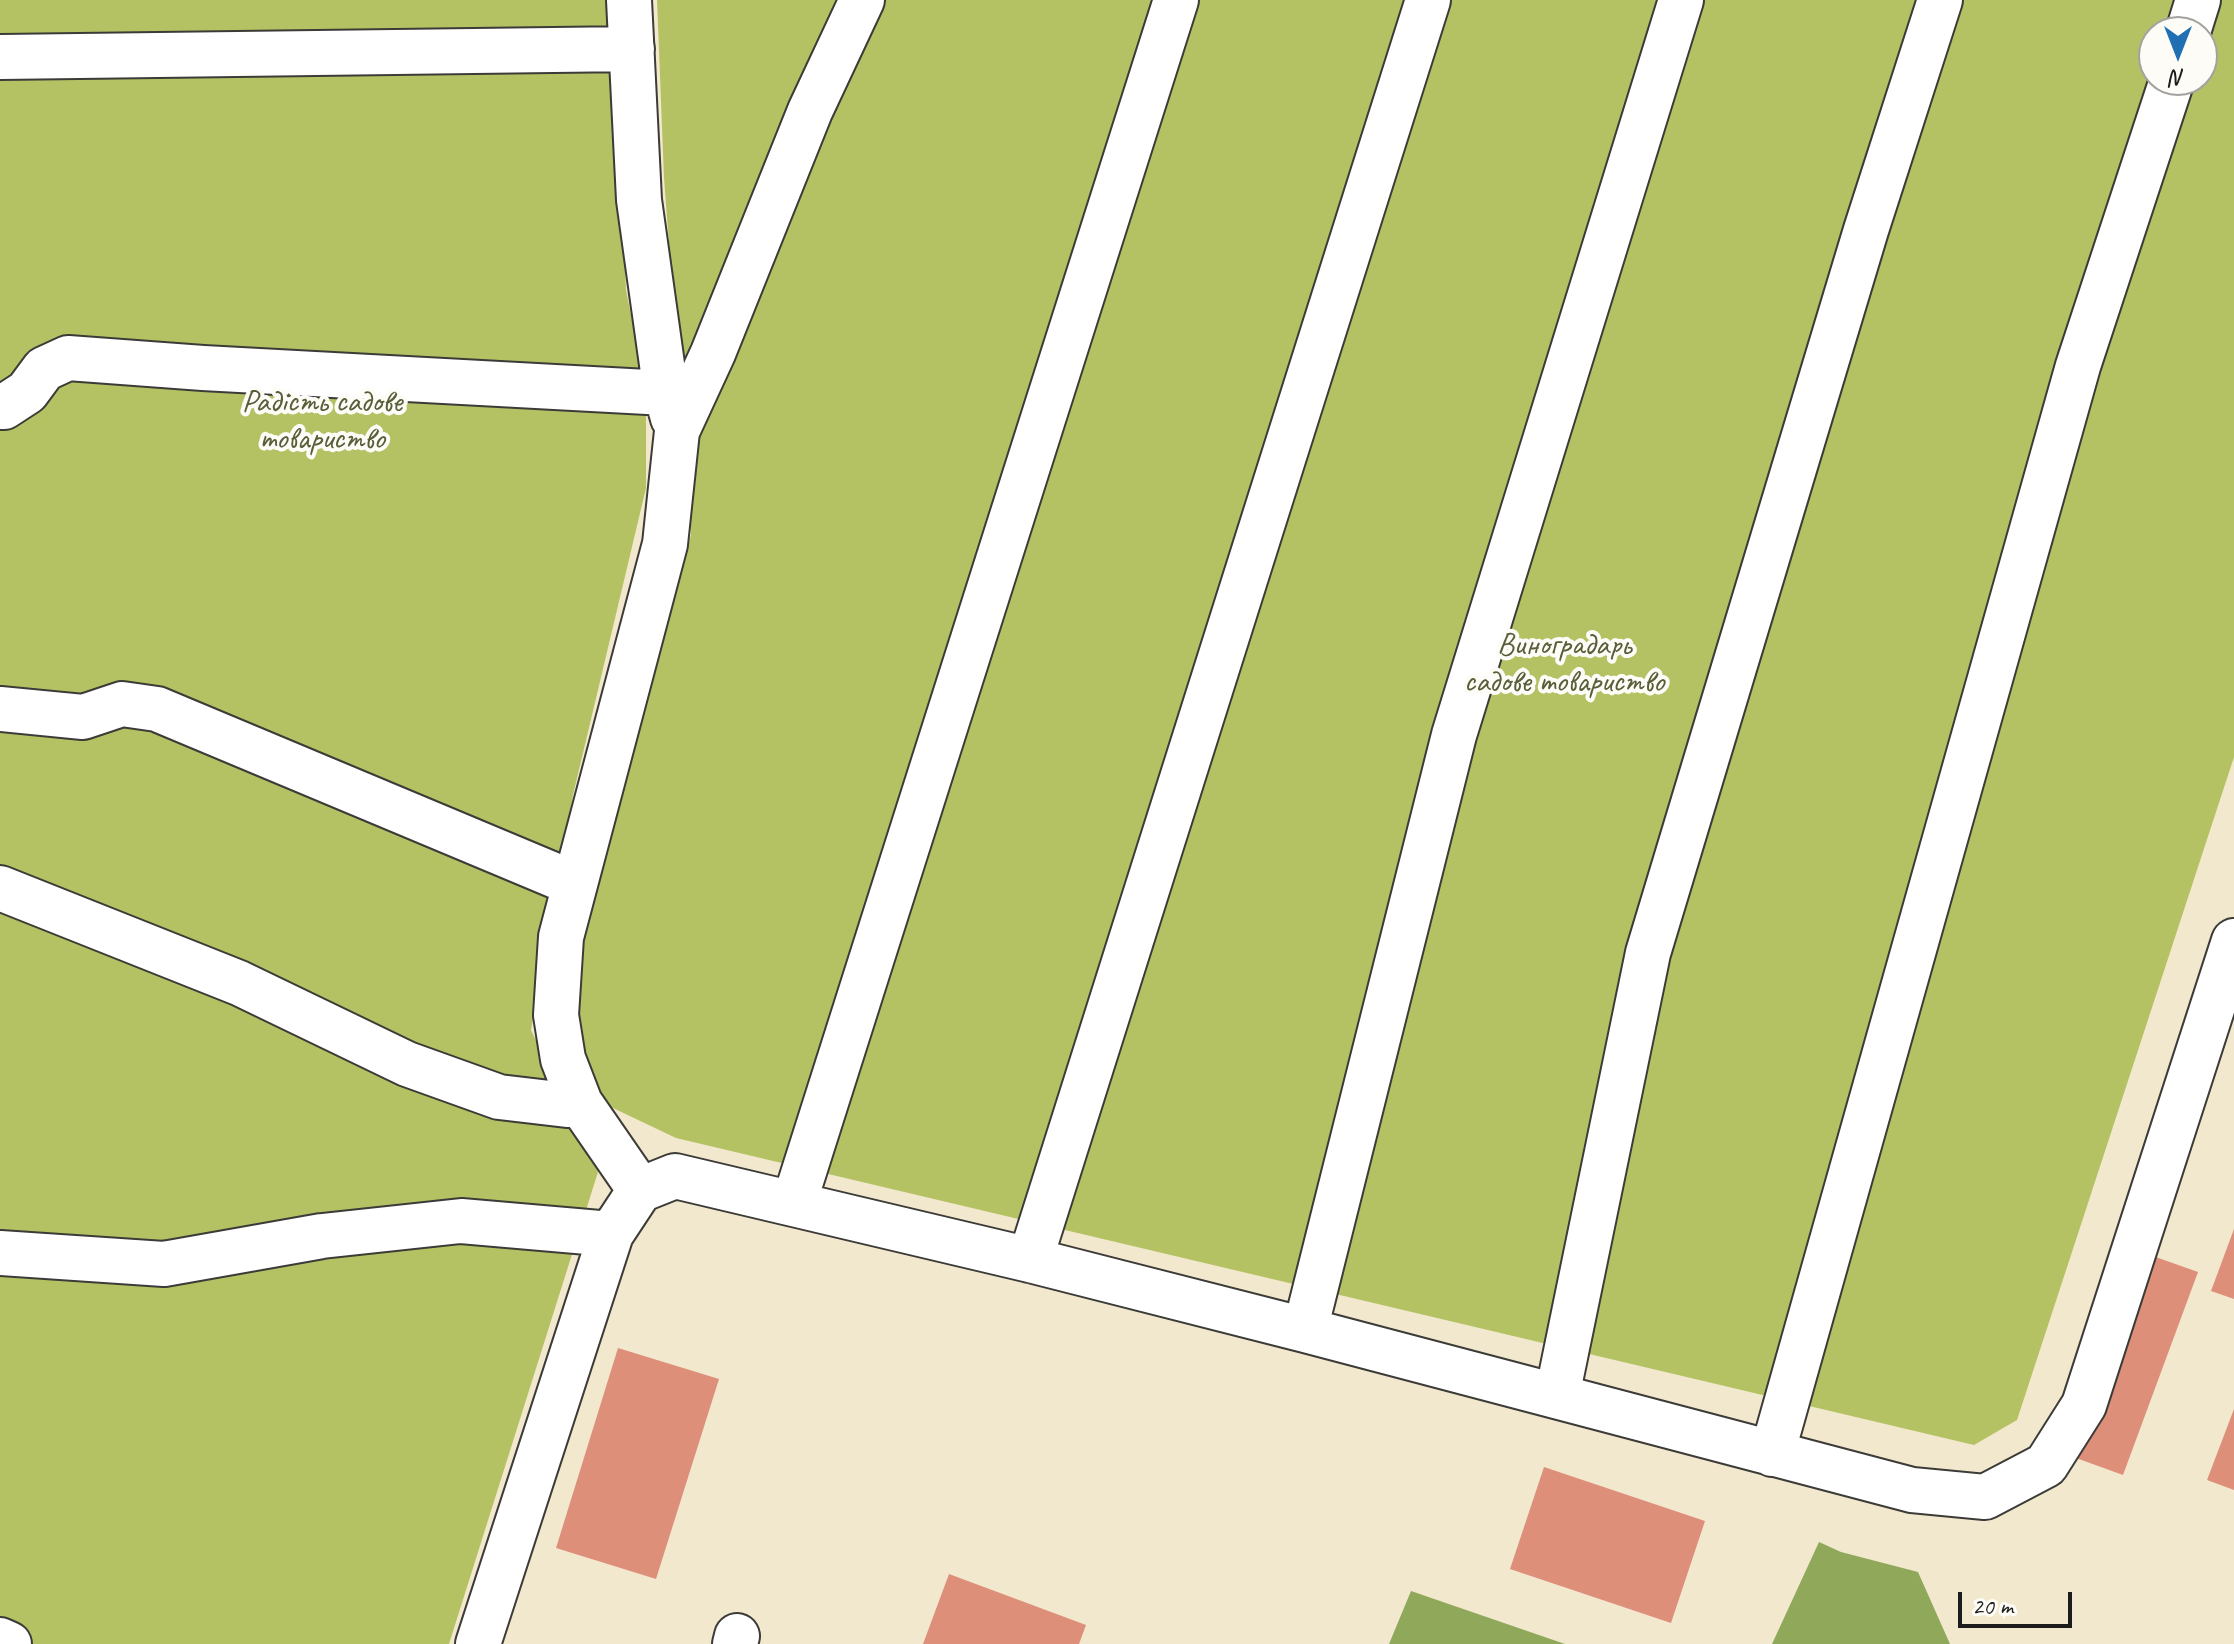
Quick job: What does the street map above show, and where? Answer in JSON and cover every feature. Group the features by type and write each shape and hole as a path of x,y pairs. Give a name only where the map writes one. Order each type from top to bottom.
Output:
{"street":[{"path":"629,0 639,200 671,412 665,544 561,937 556,1015 563,1059 580,1103 640,1190"},
{"path":"671,412 713,353 810,111 862,0"},
{"path":"794,1203 1176,0"},
{"path":"1030,1260 1428,0"},
{"path":"1305,1330 1454,735 1681,0"},
{"path":"1557,1396 1648,953 1866,230 1940,0"},
{"path":"0,57 632,49"},
{"path":"1772,1454 2078,366 2167,96"},
{"path":"0,407 27,392 44,369 68,358 671,412"},
{"path":"0,709 83,717 122,704 157,709 575,884"},
{"path":"0,888 239,983 407,1064 499,1097 567,1105 580,1103"},
{"path":"478,1644 611,1234 640,1190 675,1176 1030,1260 1912,1490 1985,1497 2046,1465 2084,1405 2234,941"},
{"path":"0,1253 164,1264 322,1236 461,1221 611,1234"},
{"path":"0,1640 9,1644"}],"green space":[{"name":"Радість садове товариство","path":"0,0 611,0 626,290 646,391 646,488 573,795 531,1030 598,1172 449,1644 0,1644"},
{"name":"Виноградарь садове товариство","path":"657,0 2234,0 2234,757 2017,1420 1974,1445 676,1138 594,1099 578,1043 571,975 691,535 664,178"},
{"path":"1819,1542 1841,1552 1918,1572 1950,1644 1772,1644"},
{"path":"1411,1591 1565,1644 1389,1644"}],"building":[{"path":"2234,1229 2234,1299 2211,1291"},
{"path":"2150,1255 2198,1272 2123,1475 2076,1458"},
{"path":"618,1348 719,1379 656,1579 556,1548"},
{"path":"2234,1409 2234,1490 2207,1480"},
{"path":"1544,1467 1705,1521 1671,1623 1510,1569"},
{"path":"949,1574 1086,1625 1079,1644 923,1644"}]}
